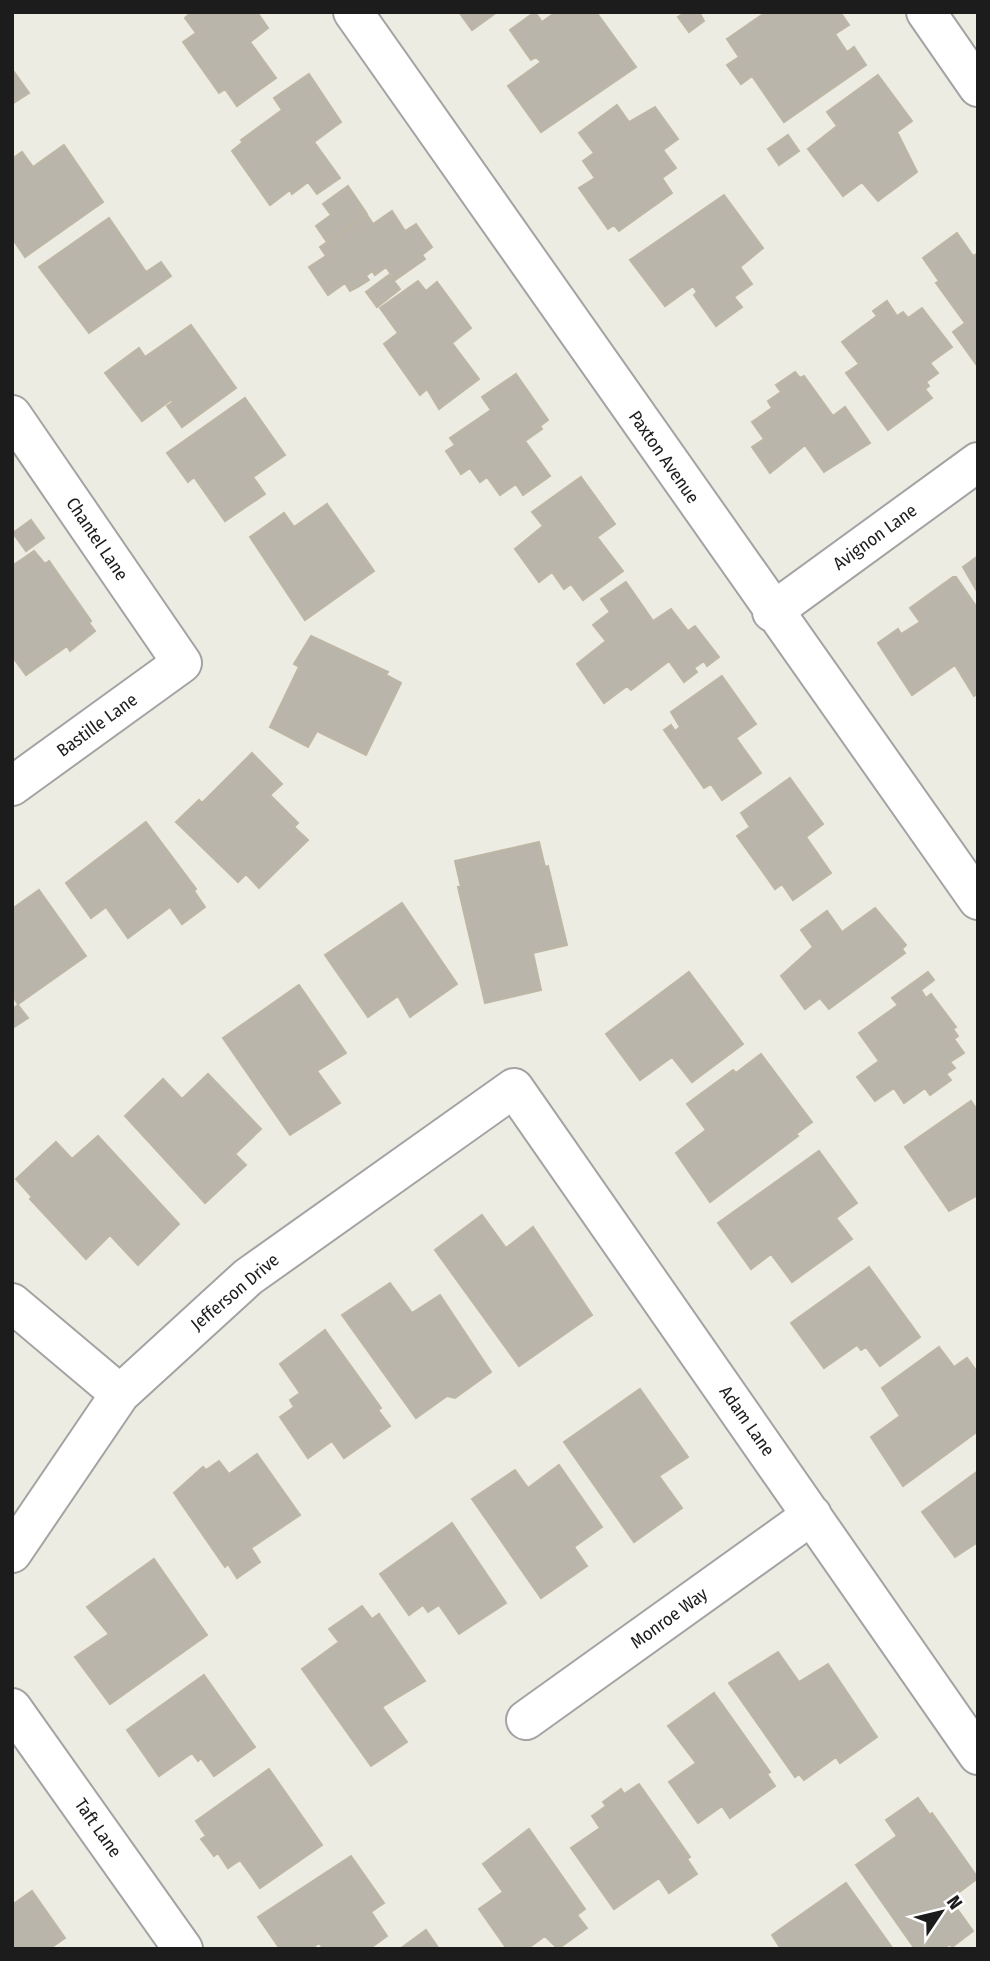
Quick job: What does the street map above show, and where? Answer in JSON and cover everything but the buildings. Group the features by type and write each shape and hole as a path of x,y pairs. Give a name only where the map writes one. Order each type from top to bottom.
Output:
{"street":[{"name":"Paxton Avenue","path":"353,12 772,612 978,900"},
{"path":"926,12 978,87"},
{"name":"Chantel Lane","path":"12,415 182,663"},
{"name":"Avignon Lane","path":"772,612 978,461"},
{"name":"Bastille Lane","path":"12,786 182,663"},
{"name":"Jefferson Drive","path":"12,1553 120,1394 248,1277 514,1088"},
{"name":"Adam Lane","path":"514,1088 978,1755"},
{"path":"12,1303 120,1394"},
{"name":"Monroe Way","path":"526,1720 813,1515"},
{"name":"Taft Lane","path":"12,1708 184,1949"}]}
